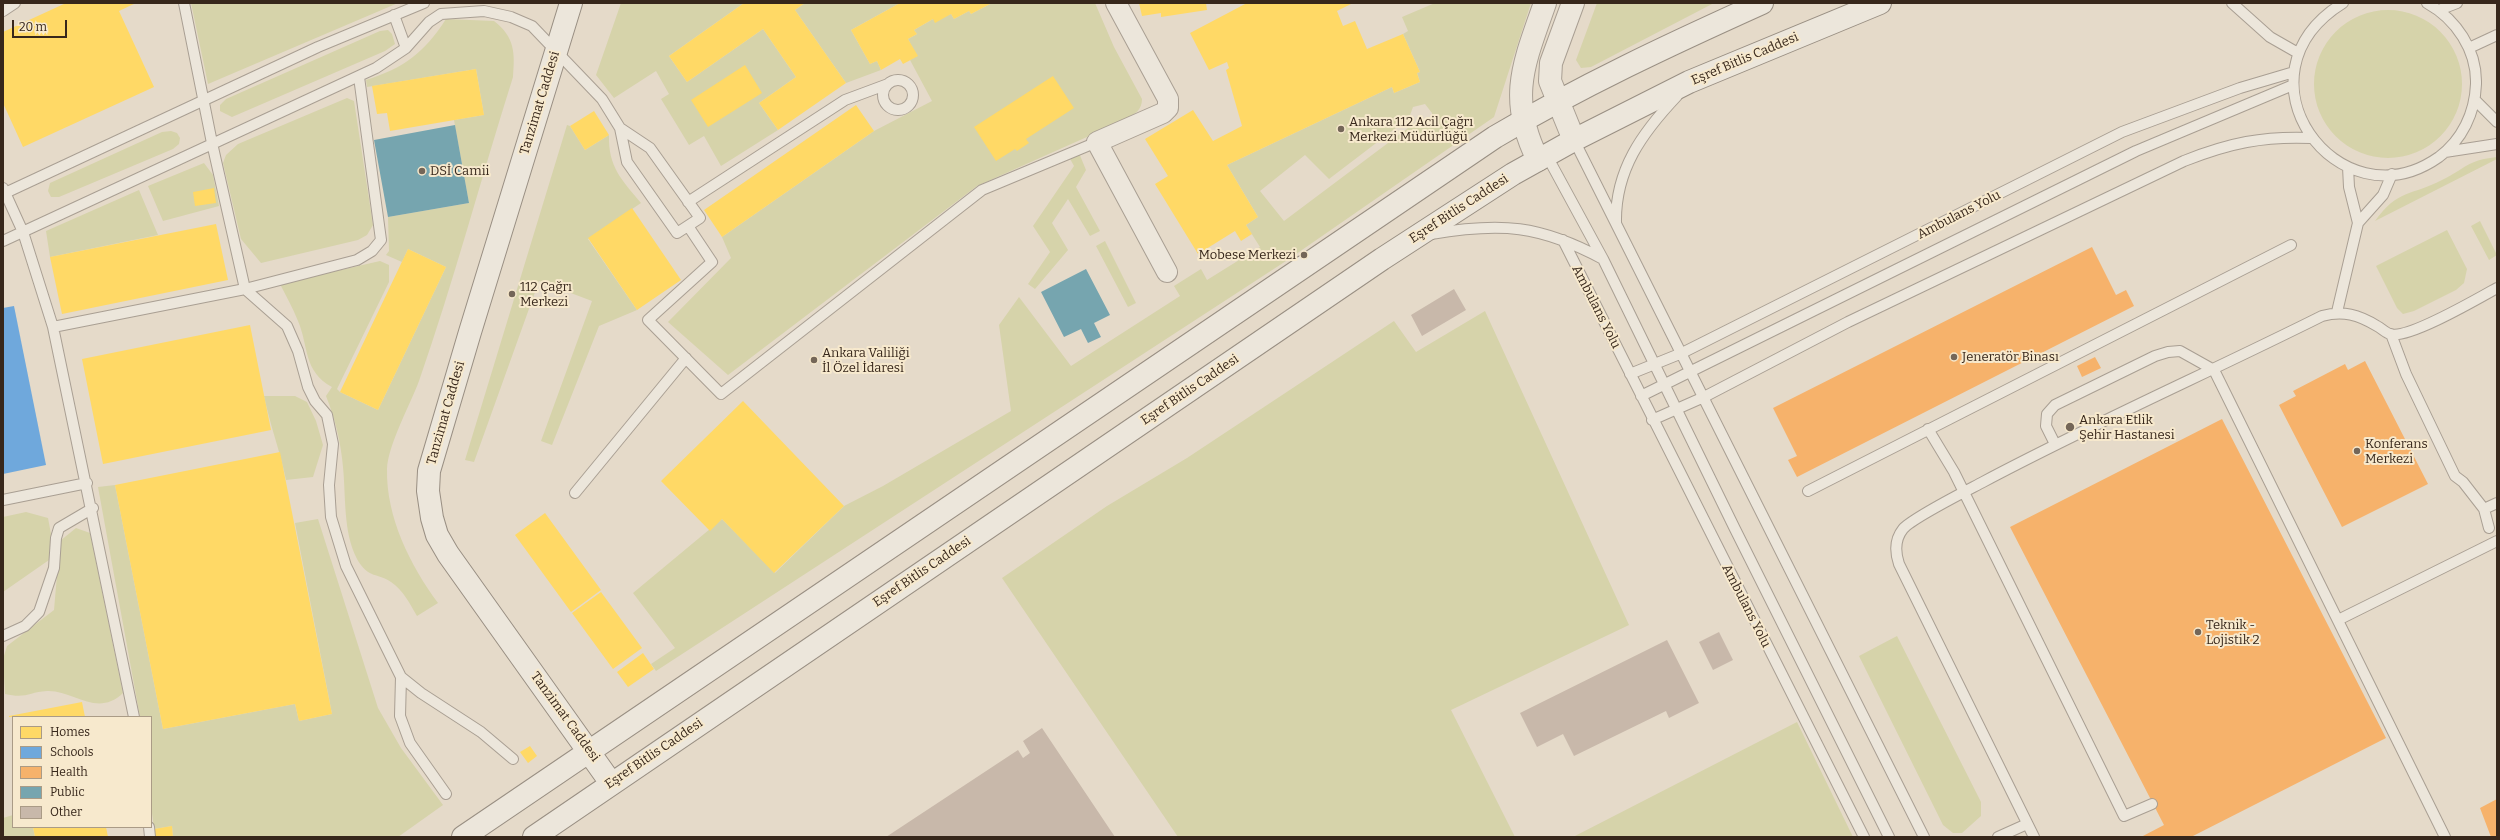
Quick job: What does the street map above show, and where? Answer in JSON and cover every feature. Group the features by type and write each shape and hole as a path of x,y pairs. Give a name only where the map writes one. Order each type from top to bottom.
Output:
{"main road":[{"name":"Tanzimat Caddesi","path":"571,3 438,441 429,472 428,491 435,527 448,554 611,783"},
{"path":"1543,158 1527,137 1523,120 1521,80 1545,3"},
{"path":"1573,3 1551,63 1550,81 1574,140"},
{"path":"463,837 588,750 1523,120 1673,44 1762,3"},
{"name":"Eşref Bitlis Caddesi","path":"534,837 611,783 1417,236 1574,140 1689,82 1880,3"}],"street":[{"path":"1116,3 1168,99 1168,108 1163,113 1098,142 1167,272"}],"lane":[{"path":"3,11 15,3"},
{"path":"184,3 202,100 245,289 287,326 298,350 308,387 315,401 327,415 333,444 330,485 332,517 346,566 401,676 421,693 481,732 513,759"},
{"path":"134,716 93,508 53,326 23,232 4,191 202,100 424,3"},
{"path":"2232,3 2270,37 2298,53"},
{"path":"2343,3 2327,13 2310,31 2298,53 2293,85 2299,117 2311,138 2327,155 2348,167 2369,173 2392,174 2411,171 2429,163 2445,152 2459,137 2469,119 2475,100 2475,65 2469,48 2458,29 2440,10 2427,3"},
{"path":"2440,10 2457,3"},
{"path":"3,241 212,143 359,77 390,60 406,48 434,18 450,12 476,11 511,17 532,26 602,99 620,128 627,162 677,233 700,218 650,148 620,128"},
{"path":"394,15 406,48"},
{"path":"2469,48 2497,35"},
{"name":"Ambulans Yolu","path":"1630,374 1682,353 2122,132 2240,88 2294,72"},
{"path":"53,326 245,289 357,260 372,252 381,240 359,77"},
{"path":"1616,227 1618,193 1627,161 1643,135 1689,82"},
{"path":"688,202 845,100 888,84"},
{"path":"1641,396 2136,151 2293,85"},
{"path":"2475,100 2497,122"},
{"path":"1652,420 1704,397 1848,322 2184,161 2213,149 2246,140 2276,137 2311,138"},
{"path":"1574,140 1616,227 1682,353 1924,837"},
{"path":"688,226 712,262 648,320 721,394 982,190 1098,142"},
{"path":"2445,152 2497,144"},
{"path":"1543,158 1603,259 1664,385 1889,837"},
{"path":"2337,312 2358,223 2349,187 2348,167"},
{"path":"2358,223 2382,195 2392,174"},
{"path":"1417,236 1468,227 1492,226 1531,230 1562,240 1603,259"},
{"name":"Ambulans Yolu","path":"1562,240 1864,837"},
{"path":"1808,491 2291,245"},
{"path":"2391,334 2417,328 2497,288"},
{"path":"2034,837 1897,557 1898,540 1903,529 1963,492 2055,444 2214,370 2322,316 2337,312 2365,319 2391,334 2406,374 2455,476 2463,482 2484,509 2489,528"},
{"path":"2055,444 2046,426 2047,414 2055,405 2155,356 2180,351 2214,370 2445,837"},
{"path":"575,493 686,358"},
{"path":"1928,429 1963,492 2124,816 2152,804"},
{"path":"3,500 87,483"},
{"path":"2484,509 2497,503"},
{"path":"3,636 25,626 39,612 54,568 56,538 59,528 93,508"},
{"path":"2338,620 2497,541"},
{"path":"401,676 400,716 410,743 446,794"},
{"path":"1998,837 2027,824"}],"shaded area":[{"path":"191,3 398,3 208,84"},
{"path":"621,3 744,3 669,56 687,82 763,29 796,77 759,103 778,130 721,166 704,136 689,145 661,99 669,94 656,71 614,98 596,75"},
{"path":"805,3 900,3 851,30 870,64 877,61 881,70 846,83 795,10"},
{"path":"992,3 1095,3 1114,47 1142,99 1139,109 1135,114 1125,120 977,186 728,375 668,322 731,258 722,237 874,131 932,101 910,60 917,56 908,39 917,34 914,30 933,19 951,14 954,19 969,11 971,14"},
{"path":"1435,3 1531,3 1494,117 1286,261 656,671 651,664 675,648 633,593 722,519 775,573 844,506 883,486 1011,411 999,325 1019,297 1071,366 1180,296 1174,286 1201,269 1207,280 1260,247 1246,225 1258,217 1227,165 1392,87 1394,93 1420,82 1417,73 1420,72 1403,34 1408,31 1402,17","holes":["1425,104 1432,113 1429,124 1423,127 1416,127 1412,125 1284,221 1260,191 1305,155 1329,179 1409,118 1413,107"]},
{"path":"1597,3 1714,3 1591,67 1581,68 1576,60"},
{"path":"2381,10 2395,10 2410,13 2423,18 2441,31 2454,49 2457,56 2461,69 2461,99 2457,112 2454,119 2441,137 2423,150 2416,153 2403,157 2381,158 2366,155 2353,150 2341,142 2330,131 2322,119 2317,106 2314,91 2314,77 2317,62 2322,49 2330,37 2341,26 2353,18 2366,13"},
{"path":"446,19 494,21 501,27 510,39 514,68 513,77 444,306 419,381 395,437 388,459 388,487 395,522 409,557 438,603 417,616 406,598 395,585 387,579 369,573 357,559 349,537 347,526 341,449 335,422 326,396 332,387 316,374 311,366 298,321 280,284 380,261 389,265 389,282 337,389 340,392 378,410 446,267 408,249 402,262 386,255 389,251 388,217 469,203 454,120 484,115 476,69 367,87 366,80 391,70 412,58 430,41"},
{"path":"388,30 392,34 395,44 385,51 232,117 220,111 220,105 226,99 380,31"},
{"path":"347,98 354,101 373,225 367,235 358,240 261,263 241,239 223,163 226,155 238,144"},
{"path":"567,125 570,126 585,150 609,135 609,146 614,165 622,180 641,203 588,239 637,310 599,326 552,445 541,441 592,301 539,281 474,462 465,460"},
{"path":"171,131 177,133 180,138 179,144 173,149 59,197 51,197 48,191 50,183 162,132"},
{"path":"1079,153 1086,170 1076,187 1100,231 1090,236 1068,199 1052,223 1068,250 1035,289 1028,284 1050,252 1033,226 1074,166 1069,157"},
{"path":"2497,157 2497,159 2375,221 2391,203 2398,198 2442,180 2479,160"},
{"path":"204,163 213,175 219,206 163,221 148,186"},
{"path":"139,190 158,235 50,257 46,231"},
{"path":"2480,221 2497,255 2489,260 2471,226"},
{"path":"2447,230 2467,269 2464,283 2456,290 2414,311 2403,314 2397,308 2376,266"},
{"path":"1105,241 1136,303 1128,307 1096,246"},
{"path":"1485,311 1629,625 1451,710 1515,837 1178,837 1002,578 1107,506 1187,458 1394,321 1416,352"},
{"path":"264,396 295,396 307,402 316,421 323,445 313,477 286,480"},
{"path":"115,485 163,729 295,704 299,721 332,714 295,523 318,519 378,708 401,748 443,805 398,837 173,837 172,826 154,829 152,813 152,716 140,716 98,487"},
{"path":"26,512 48,518 51,534 49,560 3,592 3,517"},
{"path":"76,528 90,533 123,693 113,700 104,703 85,701 67,694 47,691 23,696 5,694 3,659 7,646 54,610 60,541"},
{"path":"1897,636 1981,802 1981,816 1962,833 1953,833 1943,825 1859,656"},
{"path":"1797,722 1853,837 1573,837"},
{"path":"12,815 12,828 33,828 35,837 3,837 3,818"}],"building: Homes":[{"path":"66,3 136,3 119,11 154,87 23,147 3,103 3,32"},
{"path":"744,3 805,3 795,10 846,83 778,130 759,103 796,77 763,29 687,82 669,56"},
{"path":"900,3 992,3 971,14 969,11 954,19 951,14 935,23 933,19 914,30 917,34 908,39 918,56 903,64 900,59 881,70 877,61 870,64 851,30"},
{"path":"1139,3 1206,3 1207,10 1161,17 1161,13 1142,16"},
{"path":"1247,3 1353,3 1337,11 1343,26 1355,21 1367,49 1403,34 1420,72 1417,73 1420,82 1394,93 1392,87 1227,165 1258,217 1246,225 1252,234 1241,241 1235,231 1198,254 1155,184 1168,176 1145,139 1193,110 1213,141 1242,126 1226,70 1229,68 1227,62 1209,70 1190,33"},
{"path":"745,65 762,93 708,127 691,100"},
{"path":"476,69 484,115 390,131 387,113 377,114 372,86"},
{"path":"1053,76 1074,108 1026,139 1029,143 1017,151 1015,149 996,161 974,127"},
{"path":"856,105 874,131 722,237 704,210"},
{"path":"594,111 609,135 585,150 570,126"},
{"path":"214,188 216,203 195,206 193,192"},
{"path":"632,208 681,280 637,310 588,238"},
{"path":"216,224 228,280 62,314 50,257"},
{"path":"408,249 446,267 378,410 340,392"},
{"path":"250,325 271,430 103,464 82,359"},
{"path":"743,401 844,506 774,573 722,519 710,531 661,481"},
{"path":"280,452 332,714 299,721 295,704 163,729 115,485"},
{"path":"545,513 601,590 571,612 515,535"},
{"path":"601,592 642,648 613,669 572,613"},
{"path":"643,653 654,669 628,687 617,672"},
{"path":"82,702 85,716 9,717"},
{"path":"530,746 537,756 528,763 520,752"},
{"path":"172,826 173,837 155,837 154,829"},
{"path":"33,828 106,828 108,837 35,837"}],"building: Schools":[{"path":"14,306 46,465 3,474 3,308"}],"building: Health":[{"name":"Jeneratör Binası","path":"2092,247 2116,295 2126,290 2134,306 1797,477 1788,460 1797,456 1773,408"},
{"path":"2095,357 2101,368 2082,377 2077,366"},
{"name":"Konferans Merkezi","path":"2365,361 2428,484 2342,527 2279,405 2296,396 2293,391 2345,364 2348,370"},
{"name":"Teknik - Lojistik 2","path":"2222,419 2386,738 2191,837 2141,837 2164,825 2010,527"},
{"path":"2497,799 2497,837 2491,837 2480,808"}],"building: Public":[{"name":"DSİ Camii","path":"455,125 469,203 388,217 374,140"},
{"path":"1086,269 1110,315 1094,323 1101,337 1088,343 1081,329 1064,337 1041,292"}],"building: Other":[{"path":"1454,289 1466,310 1422,336 1411,315"},
{"path":"1719,632 1733,660 1713,670 1699,642"},
{"path":"1667,640 1699,703 1669,718 1666,711 1574,756 1563,734 1537,747 1520,713"},
{"path":"1042,728 1115,837 886,837 1018,750 1023,758 1030,753 1023,741"}],"place":[{"name":"Ankara 112 Acil Çağrı Merkezi Müdürlüğü","path":"1341,129"},
{"name":"DSİ Camii","path":"422,171"},
{"name":"Mobese Merkezi","path":"1304,255"},
{"name":"112 Çağrı Merkezi","path":"512,294"},
{"name":"Jeneratör Binası","path":"1954,357"},
{"name":"Ankara Valiliği İl Özel İdaresi","path":"814,360"},
{"name":"Ankara Etlik Şehir Hastanesi","path":"2070,427"},
{"name":"Konferans Merkezi","path":"2357,451"},
{"name":"Teknik - Lojistik 2","path":"2198,632"}]}
